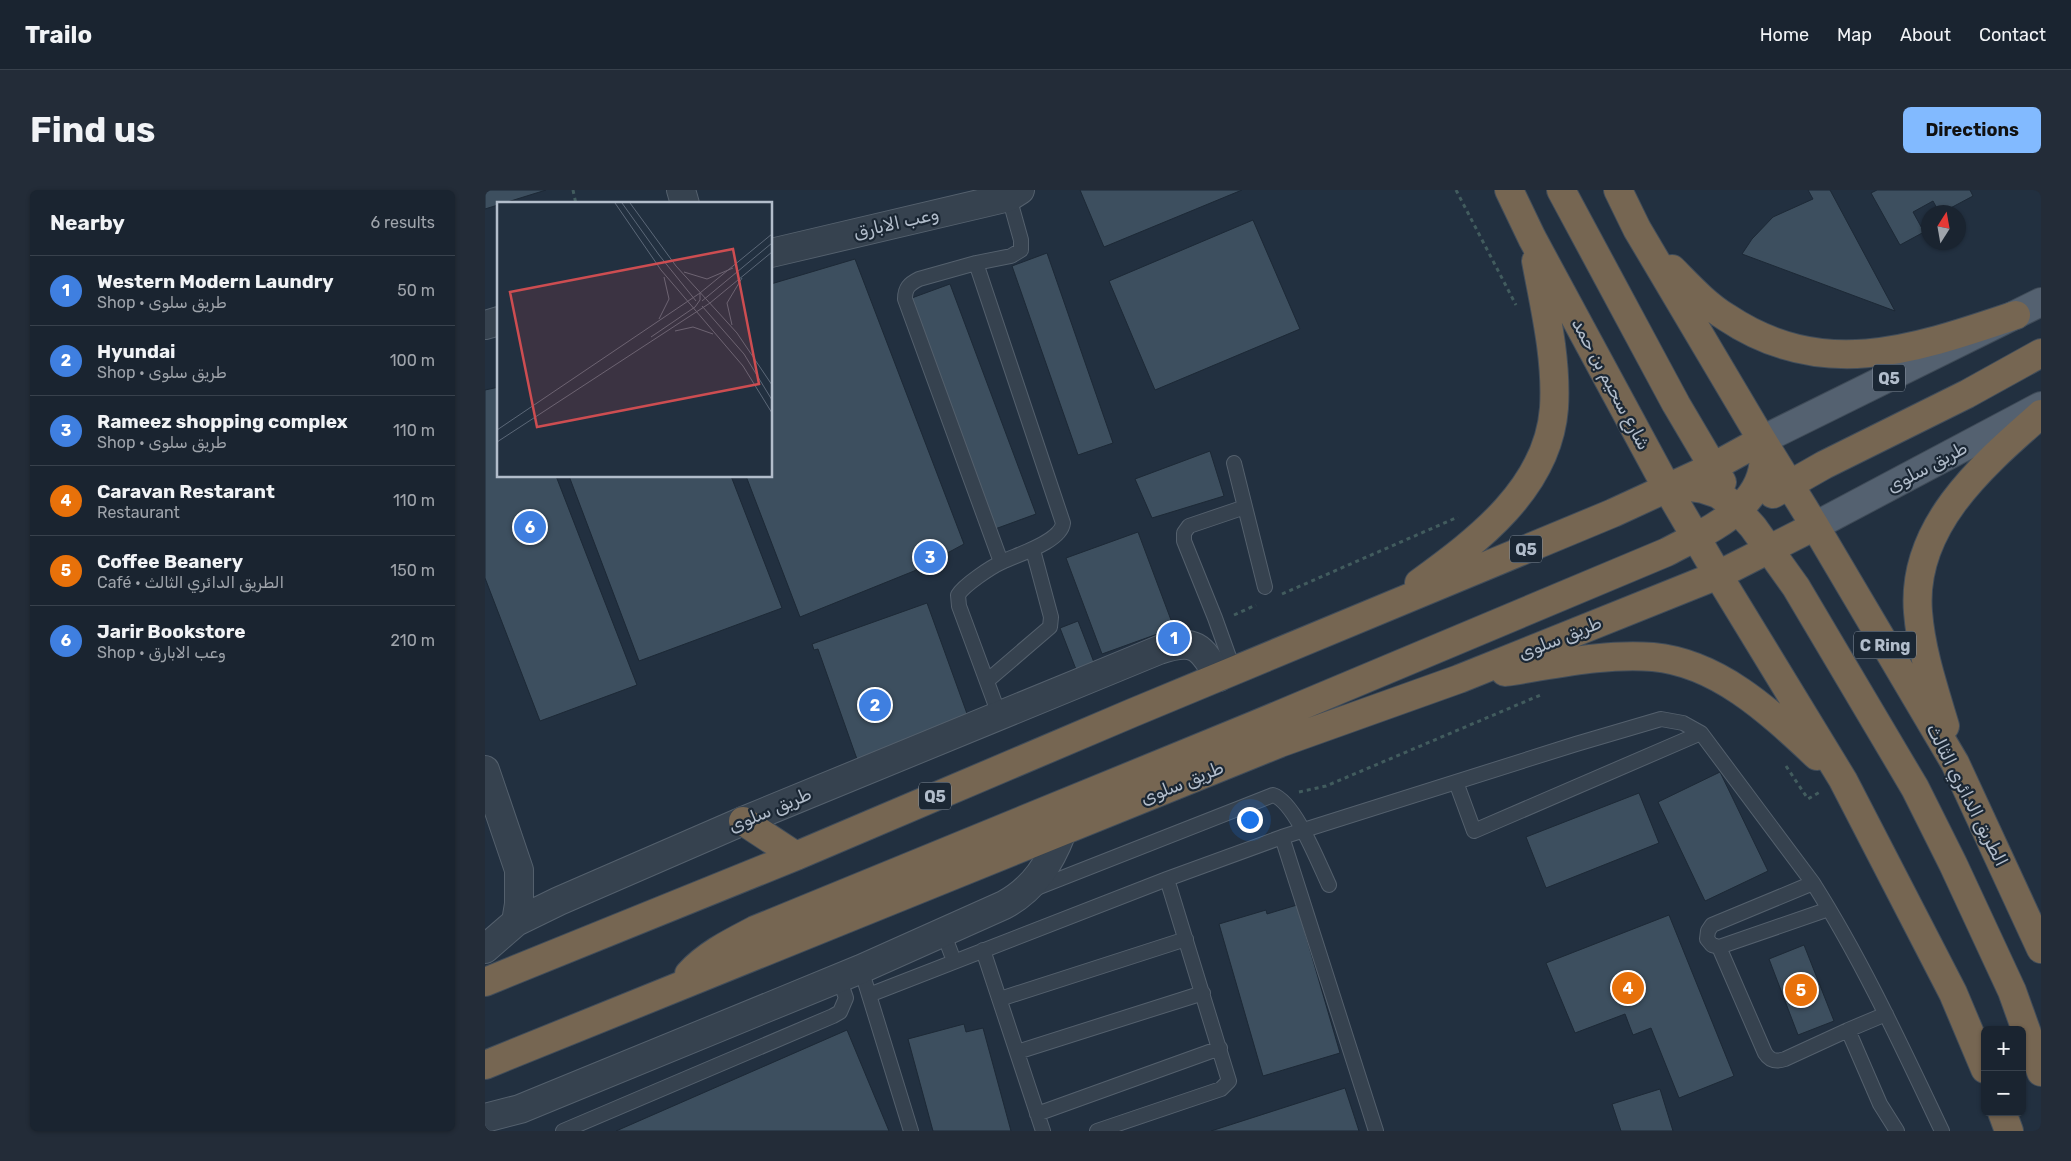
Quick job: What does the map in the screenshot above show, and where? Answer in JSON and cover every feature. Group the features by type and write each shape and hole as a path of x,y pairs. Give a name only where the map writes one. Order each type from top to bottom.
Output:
{"highway":[{"name":"شارع سحيم بن حمد","path":"1509,190 1532,238 1667,488 1718,575"},
{"path":"1561,190 1672,396 1713,467 1741,511 1796,587 1915,788 1976,910 2012,992 2041,1072"},
{"path":"1618,190 1637,229 1762,440 1765,461 1760,481 1741,511 1719,531 1712,544 1712,553 1718,575 1843,780 1953,994 1981,1060"},
{"path":"1637,229 1693,290 1725,317 1761,337 1805,351 1845,355 1890,351 1957,335 2016,315"},
{"path":"1385,609 1465,550 1499,519 1525,486 1542,456 1552,425 1554,408 1553,371 1550,338 1532,238"},
{"path":"677,988 694,968 707,958 727,944 755,930 1264,721 1667,552 1824,465 1967,394 2041,353"},
{"path":"1955,764 1929,670 1920,626 1917,598 1923,564 1931,540 1941,520 1961,492 1998,452 2041,414"},
{"name":"Q5","path":"485,982 796,856 1613,513 1713,467 1762,440"},
{"name":"الطريق الدائري الثالث","path":"1762,440 1815,526 1955,764 2041,949"},
{"path":"1667,488 1690,486 1703,489 1723,498 1756,524 1775,532 1793,532 1815,526"},
{"name":"طريق سلوى","path":"485,1065 1280,743 1459,679 1718,575 1815,526"},
{"path":"1459,679 1603,658 1638,656 1668,660 1719,679 1754,700 1843,780"},
{"path":"743,821 796,856"},
{"path":"2003,1116 2009,1131"}],"main road":[{"name":"Q5","path":"1762,440 2041,302"},
{"name":"طريق سلوى","path":"1815,526 2041,406"}],"street":[{"name":"وعب الابارق","path":"773,253 1014,193"},
{"name":"طريق سلوى","path":"485,949 516,922 559,901 743,821 999,717 1078,682 1174,645 1187,644 1197,647 1226,674"},
{"path":"485,770 491,806 519,870 519,904 516,922"},
{"path":"485,1118 520,1109 850,974 1004,905 1024,893 1048,863 1063,832"},
{"path":"519,870 559,901"}],"lane":[{"path":"1001,562 905,299 905,290 910,284 919,279 976,263 1011,256 1021,250 1014,193"},
{"path":"976,263 1063,523 1060,531 1033,550 1001,562 965,587 958,595 959,606 999,717"},
{"path":"1234,463 1265,587"},
{"path":"1226,674 1217,622 1184,541 1184,533 1189,526 1245,507"},
{"path":"987,681 1049,627 1051,617 1033,550"},
{"path":"869,995 1167,879 1282,837 1641,723 1661,719 1683,723 1701,733 1813,883 1886,1014 1942,1131"},
{"path":"1456,782 1474,831 1701,733"},
{"path":"1024,893 1273,794 1283,801 1303,831 1329,885"},
{"path":"1282,837 1376,1131"},
{"path":"1097,1131 1221,1089 1229,1081 1167,879"},
{"path":"1813,883 1712,925 1708,931 1707,939 1712,945 1719,947 1829,909"},
{"path":"943,932 954,961"},
{"path":"1000,999 1186,940"},
{"path":"1719,947 1765,1052 1772,1060 1785,1059 1886,1014"},
{"path":"983,950 1043,1131"},
{"path":"850,974 869,995 911,1131"},
{"path":"563,1131 833,1016 840,1012 846,998 850,974"},
{"path":"1017,1052 1203,993"},
{"path":"1848,1030 1880,1104 1897,1131"},
{"path":"1037,1114 1220,1048"}],"path":[{"path":"1456,190 1520,313"},
{"path":"1280,595 1466,513"},
{"path":"1217,622 1262,602"}],"building":[{"path":"485,190 546,190 507,202 497,202 497,205 485,209"},
{"path":"1080,190 1242,190 1104,247"},
{"path":"1808,190 1830,190 1895,311 1742,254 1752,239 1773,217 1813,199"},
{"path":"1877,190 1970,190 1973,196 1956,205 1935,205 1933,201 1921,205 1921,208 1913,212 1921,227 1921,234 1900,245 1871,193"},
{"path":"1253,220 1300,329 1155,390 1109,281"},
{"path":"1047,253 1113,443 1078,455 1012,266"},
{"path":"855,259 964,544 914,571 800,617 747,478 773,478 773,283"},
{"path":"950,284 1036,514 995,529 909,299"},
{"path":"497,387 497,478 557,478 637,685 540,721 485,578 485,390"},
{"path":"1210,451 1224,496 1152,518 1135,479"},
{"path":"570,478 732,478 782,608 639,661"},
{"path":"1138,532 1174,628 1102,654 1066,558"},
{"path":"927,603 970,722 858,762 818,649 814,650 812,644"},
{"path":"1078,621 1095,665 1077,672 1060,628"},
{"path":"1720,772 1768,871 1705,901 1658,802"},
{"path":"1639,793 1659,843 1546,888 1526,837"},
{"path":"1297,905 1340,1053 1263,1076 1219,924 1266,910 1267,914"},
{"path":"1669,915 1734,1076 1679,1098 1651,1028 1633,1035 1625,1014 1575,1033 1546,963"},
{"path":"1804,945 1834,1021 1798,1035 1769,959"},
{"path":"964,1024 966,1032 983,1028 1011,1131 933,1131 908,1039"},
{"path":"847,1030 889,1131 616,1131"},
{"path":"1345,1088 1359,1131 1211,1131"},
{"path":"1660,1089 1673,1131 1621,1131 1612,1104"}],"place":[{"name":"Jarir Bookstore","path":"530,527"},
{"name":"Rameez shopping complex","path":"930,557"},
{"name":"Western Modern Laundry","path":"1174,638"},
{"name":"Hyundai","path":"875,705"},
{"name":"Caravan Restarant","path":"1628,988"},
{"name":"Coffee Beanery","path":"1801,990"}]}
